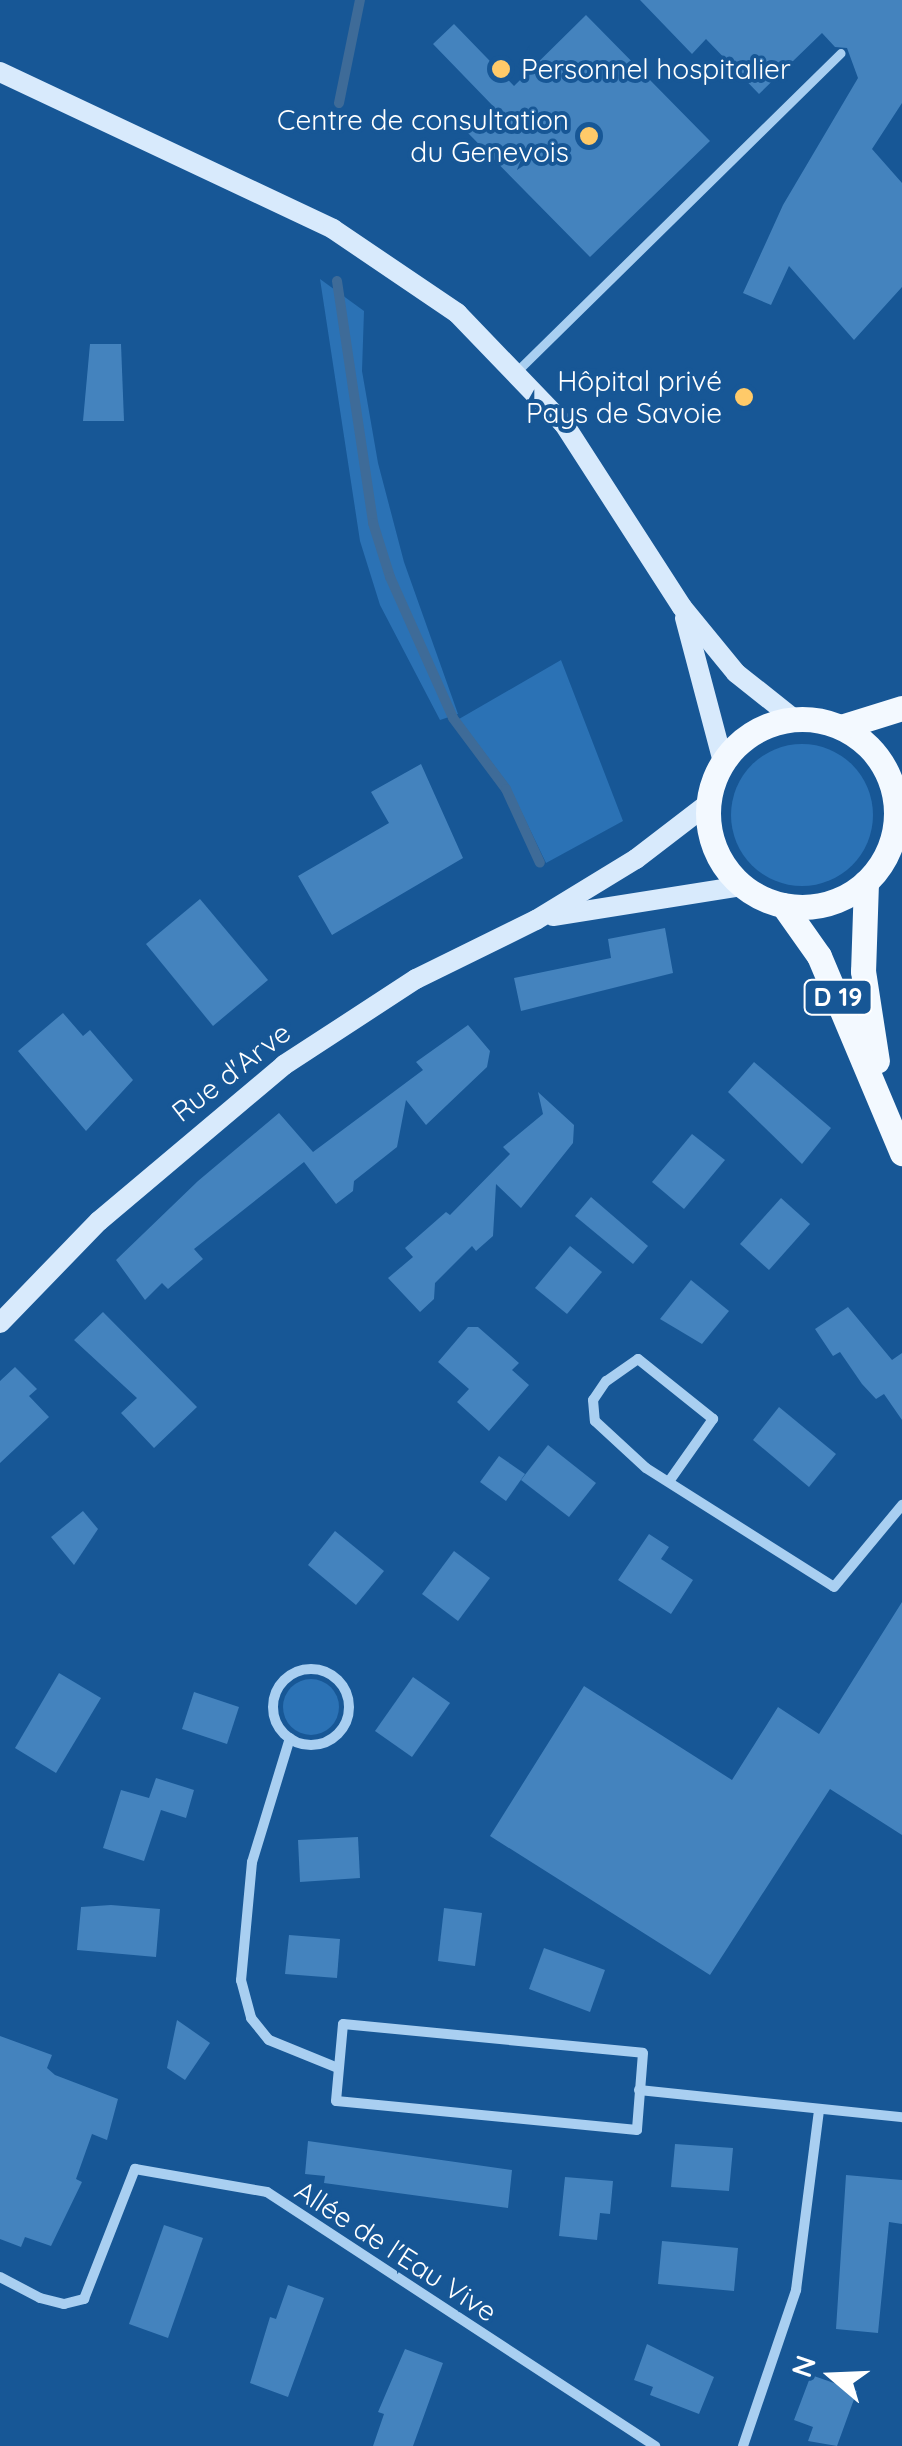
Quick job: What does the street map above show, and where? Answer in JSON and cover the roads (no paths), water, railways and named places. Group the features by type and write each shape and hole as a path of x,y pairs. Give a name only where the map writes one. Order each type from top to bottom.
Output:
{"main road":[{"path":"0,72 357,243 457,313 574,438 682,607 736,672 794,719"},
{"path":"682,607 723,762"},
{"path":"841,727 882,762 898,791 892,843 866,882 828,904 782,905 743,886 718,855 709,803 723,762 754,732 794,719 841,727 902,708"},
{"name":"Rue d'Arve","path":"0,1323 99,1221 284,1066 416,979 536,920 653,849 709,803"},
{"name":"D 19","path":"866,882 863,971 883,1095"},
{"name":"Rue d'Arve","path":"536,920 743,886"},
{"name":"D 19","path":"782,905 819,956 883,1095 902,1153"}],"street":[{"path":"516,372 841,53"},
{"path":"670,1480 712,1419 638,1359 606,1381 592,1410 646,1468 834,1587 902,1505"},
{"path":"290,1738 316,1744 340,1731 348,1697 332,1675 308,1669 280,1685 273,1710 290,1738 252,1862 241,1980 251,2018 269,2040 338,2068"},
{"path":"344,2024 643,2053 639,2090 637,2130 336,2101 344,2024"},
{"path":"639,2090 902,2117"},
{"path":"743,2446 796,2290 820,2110"},
{"name":"Allée de l'Eau Vive","path":"0,2277 40,2298 64,2304 84,2299 135,2169 267,2192 655,2446"}],"waterway":[{"path":"339,103 360,0"},
{"path":"337,281 373,523 390,577 453,718 506,789 540,863"}],"place":[{"name":"Personnel hospitalier","path":"501,69"},
{"name":"Centre de consultation du Genevois","path":"589,136"},
{"name":"Hôpital privé Pays de Savoie","path":"744,397"}]}
